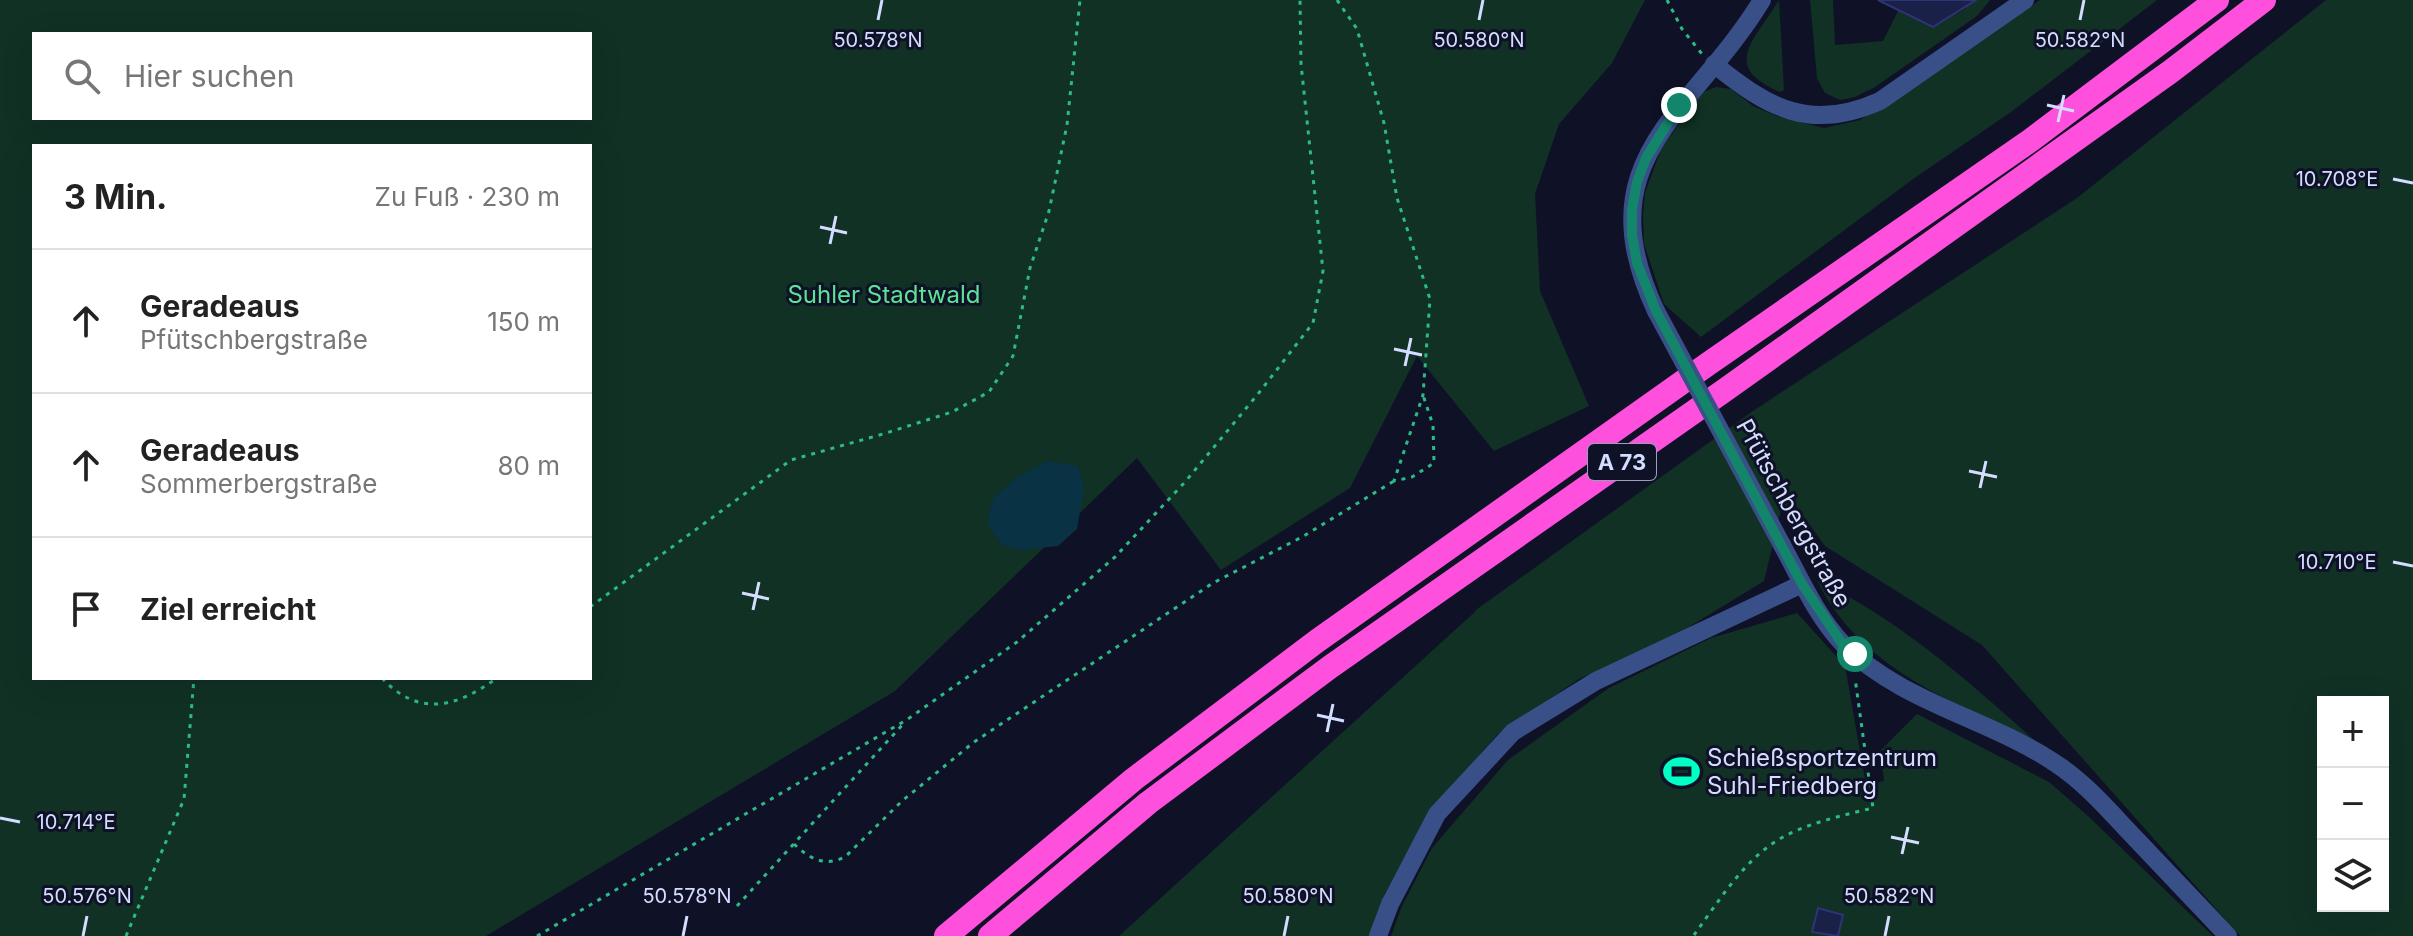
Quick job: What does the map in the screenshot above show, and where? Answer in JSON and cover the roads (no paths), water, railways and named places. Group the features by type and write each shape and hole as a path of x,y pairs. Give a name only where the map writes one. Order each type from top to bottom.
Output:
{"highway":[{"name":"A 73","path":"946,936 1134,779 1317,641 2031,140 2217,0"},
{"name":"A 73","path":"990,936 1148,803 1330,667 1738,381 2158,81 2264,0"}],"street":[{"name":"Pfütschbergstraße","path":"1762,0 1748,23 1663,128 1637,182 1632,209 1632,235 1637,263 1656,311 1802,584 1833,630 1855,654 1907,691 2036,751 2057,764 2091,791 2228,936"},
{"path":"1714,64 1746,90 1777,107 1830,116 1856,111 1880,101 2025,0"},
{"path":"1378,936 1390,904 1437,814 1513,732 1596,681 1802,584"}],"water":[{"path":"1047,461 1078,466 1084,489 1077,529 1058,546 1020,550 1002,545 987,524 993,499 1016,478"}],"place":[{"name":"Schießsportzentrum Suhl-Friedberg","path":"1681,771"}],"park label":[{"name":"Suhler Stadtwald","path":"884,294"}]}
